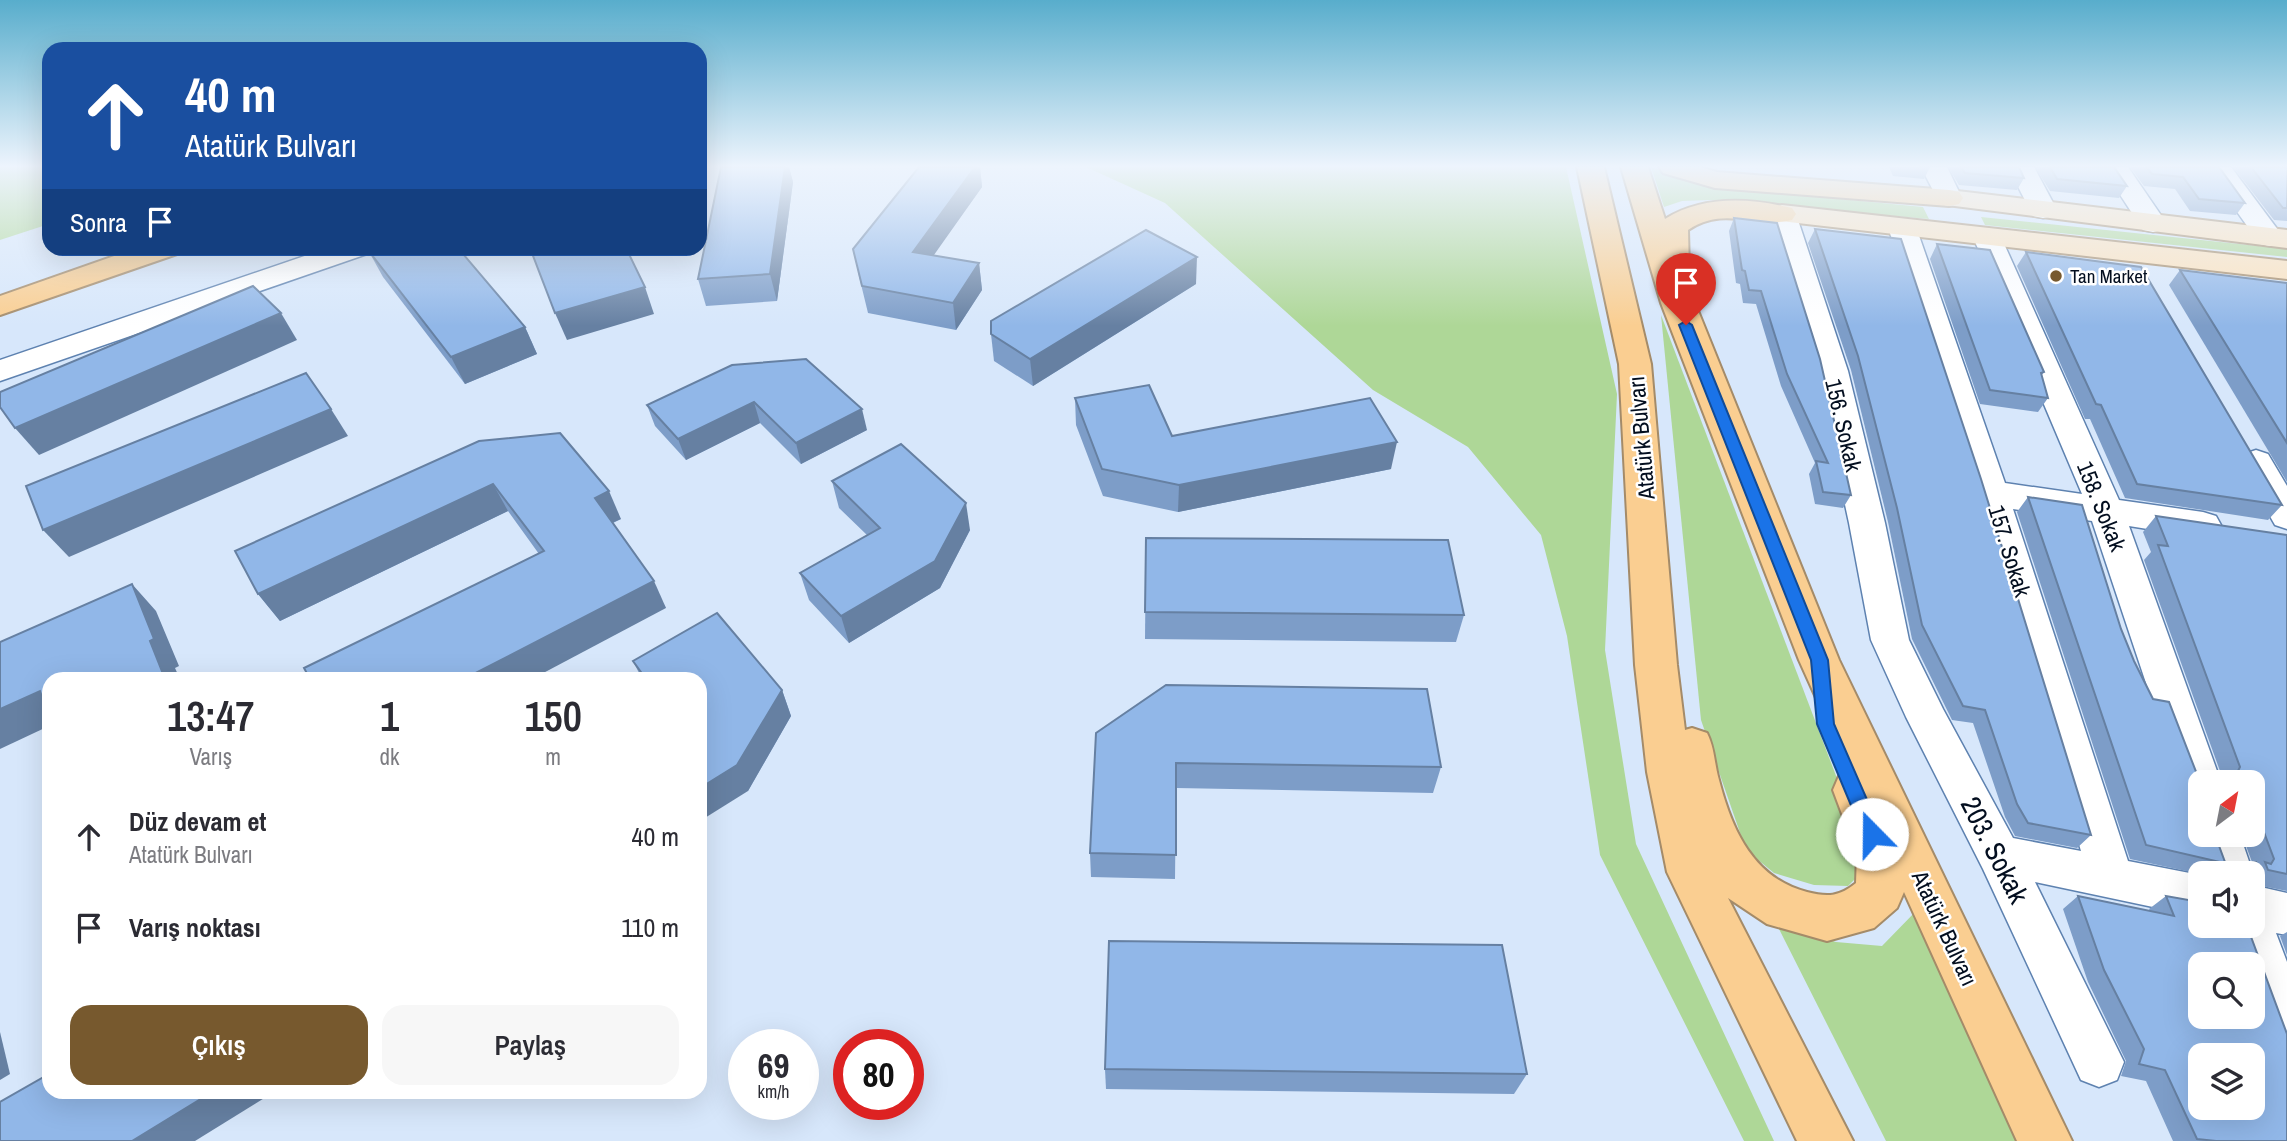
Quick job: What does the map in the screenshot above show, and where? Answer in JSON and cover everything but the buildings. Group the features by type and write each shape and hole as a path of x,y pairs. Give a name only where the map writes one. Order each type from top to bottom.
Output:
{"highway":[{"name":"Atatürk Bulvarı","path":"1602,220 1635,363 1656,665 1669,772 1690,872 1826,1141"},
{"name":"Atatürk Bulvarı","path":"1651,220 1677,303 1819,660 2045,1141"},
{"path":"1677,303 1672,246 1674,226 1681,220"},
{"path":"0,280 69,256"},
{"path":"0,306 144,256"},
{"path":"1655,628 1686,694 1696,778 1712,830 1740,880 1784,908 1827,919 1857,912 1880,893 1880,854 1826,724 1819,660"}],"main road":[{"path":"1840,220 2287,270"},
{"path":"1961,220 1970,230 1987,237"},
{"path":"2124,220 2279,238"}],"street":[{"name":"156. Sokak","path":"1785,220 1832,372 1867,523 1890,640"},
{"path":"2150,220 2153,224"},
{"path":"2264,220 2279,238"},
{"name":"157. Sokak","path":"1902,227 1992,493 2111,877"},
{"name":"158. Sokak","path":"1987,237 2106,510 2196,770"},
{"path":"2132,252 2153,288"},
{"path":"0,371 334,256"},
{"path":"1992,493 2268,530 2238,432"},
{"name":"203. Sokak","path":"1890,640 1926,717 1999,855 2099,1062"},
{"path":"1999,855 2188,893"},
{"path":"2265,909 2287,914"},
{"path":"2254,938 2287,1025"}],"green space":[{"path":"0,220 42,220 42,226 0,240"},
{"path":"1184,220 1578,220 1617,394 1605,650 1636,844 1774,1141 1744,1141 1600,855 1567,636 1541,535 1468,447 1373,390"},
{"path":"1983,220 2012,220 2287,249 2287,257 1985,225"},
{"path":"1661,315 1841,789 1867,867 1848,886 1814,885 1774,873 1746,850 1701,720"},
{"path":"1918,909 2021,1141 1886,1141 1777,925 1836,942 1882,946"}],"place":[{"name":"Tan Market","path":"2056,276"}],"route":[{"path":"1686,325 1819,660 1826,724 1872,834"}]}
